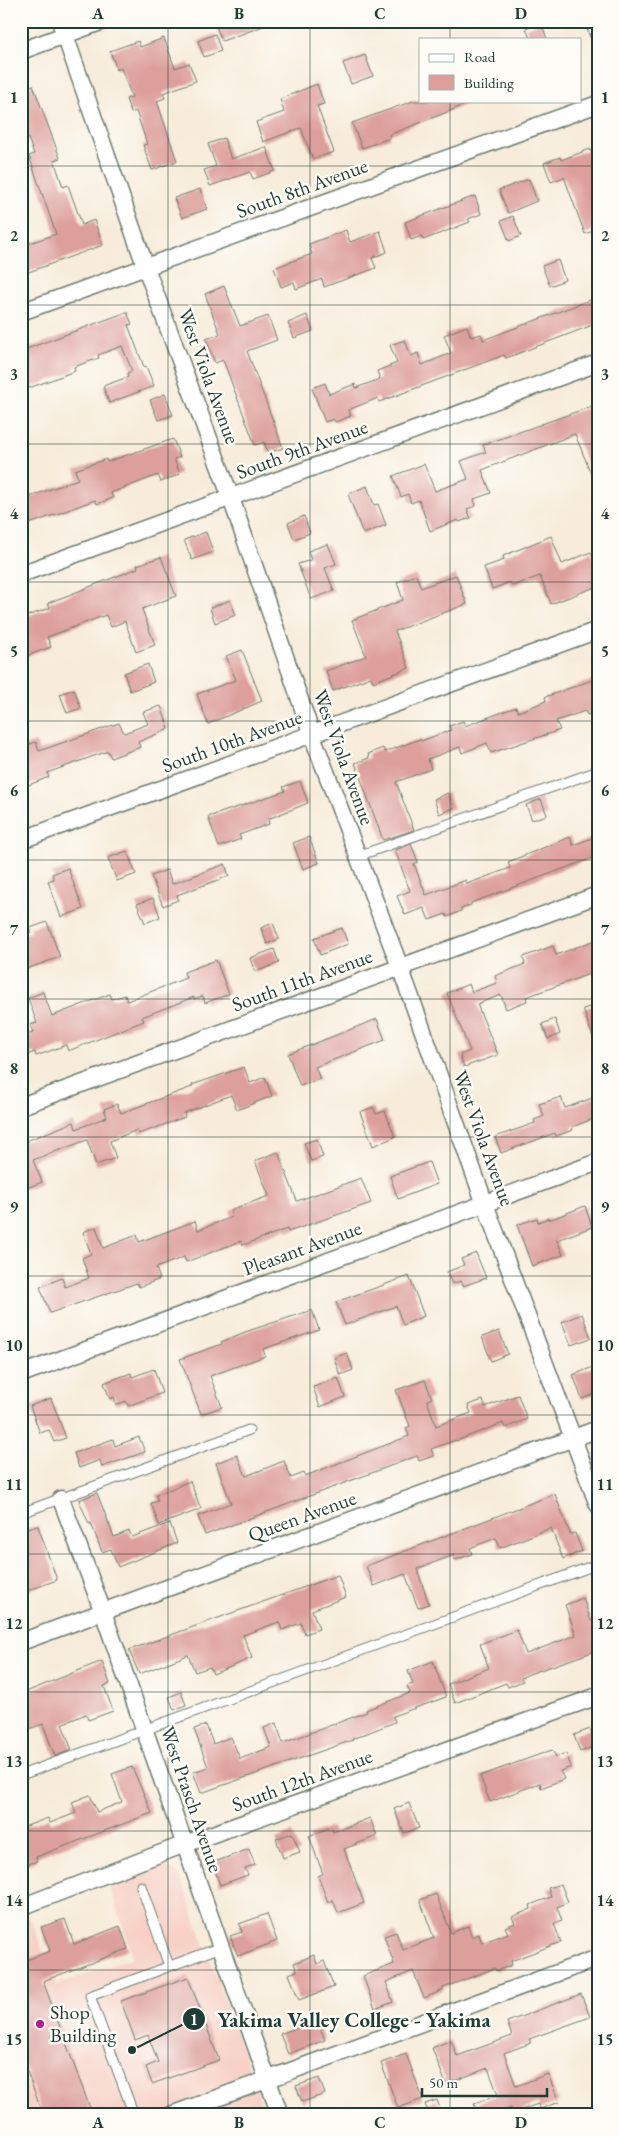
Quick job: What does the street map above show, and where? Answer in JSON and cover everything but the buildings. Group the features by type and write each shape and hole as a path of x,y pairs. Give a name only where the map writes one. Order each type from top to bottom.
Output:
{"street":[{"path":"21,51 62,28 103,21"},
{"path":"594,21 598,33"},
{"name":"West Viola Avenue","path":"62,28 146,268 231,498 312,735 400,967 485,1204 598,1505"},
{"name":"South 8th Avenue","path":"21,312 598,104"},
{"name":"South 9th Avenue","path":"21,574 598,363"},
{"name":"South 10th Avenue","path":"21,840 598,630"},
{"name":"South 11th Avenue","path":"21,1106 598,895"},
{"name":"Pleasant Avenue","path":"21,1374 598,1162"},
{"name":"Queen Avenue","path":"21,1642 598,1429"},
{"name":"West Prasch Avenue","path":"61,1499 104,1612 280,2115"},
{"name":"South 12th Avenue","path":"21,1908 185,1844 598,1696"},
{"path":"171,2115 598,1958"}],"lane":[{"path":"358,856 598,771"},
{"path":"21,1513 249,1430"},
{"path":"21,1775 598,1564"},
{"path":"141,1886 169,1966"},
{"path":"134,2115 90,1996 221,1947"}],"shaded area":[{"path":"165,1866 179,1874 266,2115 21,2115 21,1920 30,1917 56,1985 133,1957 110,1887"}],"place":[{"name":"Shop Building","path":"40,2024"},
{"name":"Yakima Valley College - Yakima","path":"132,2050"}]}
